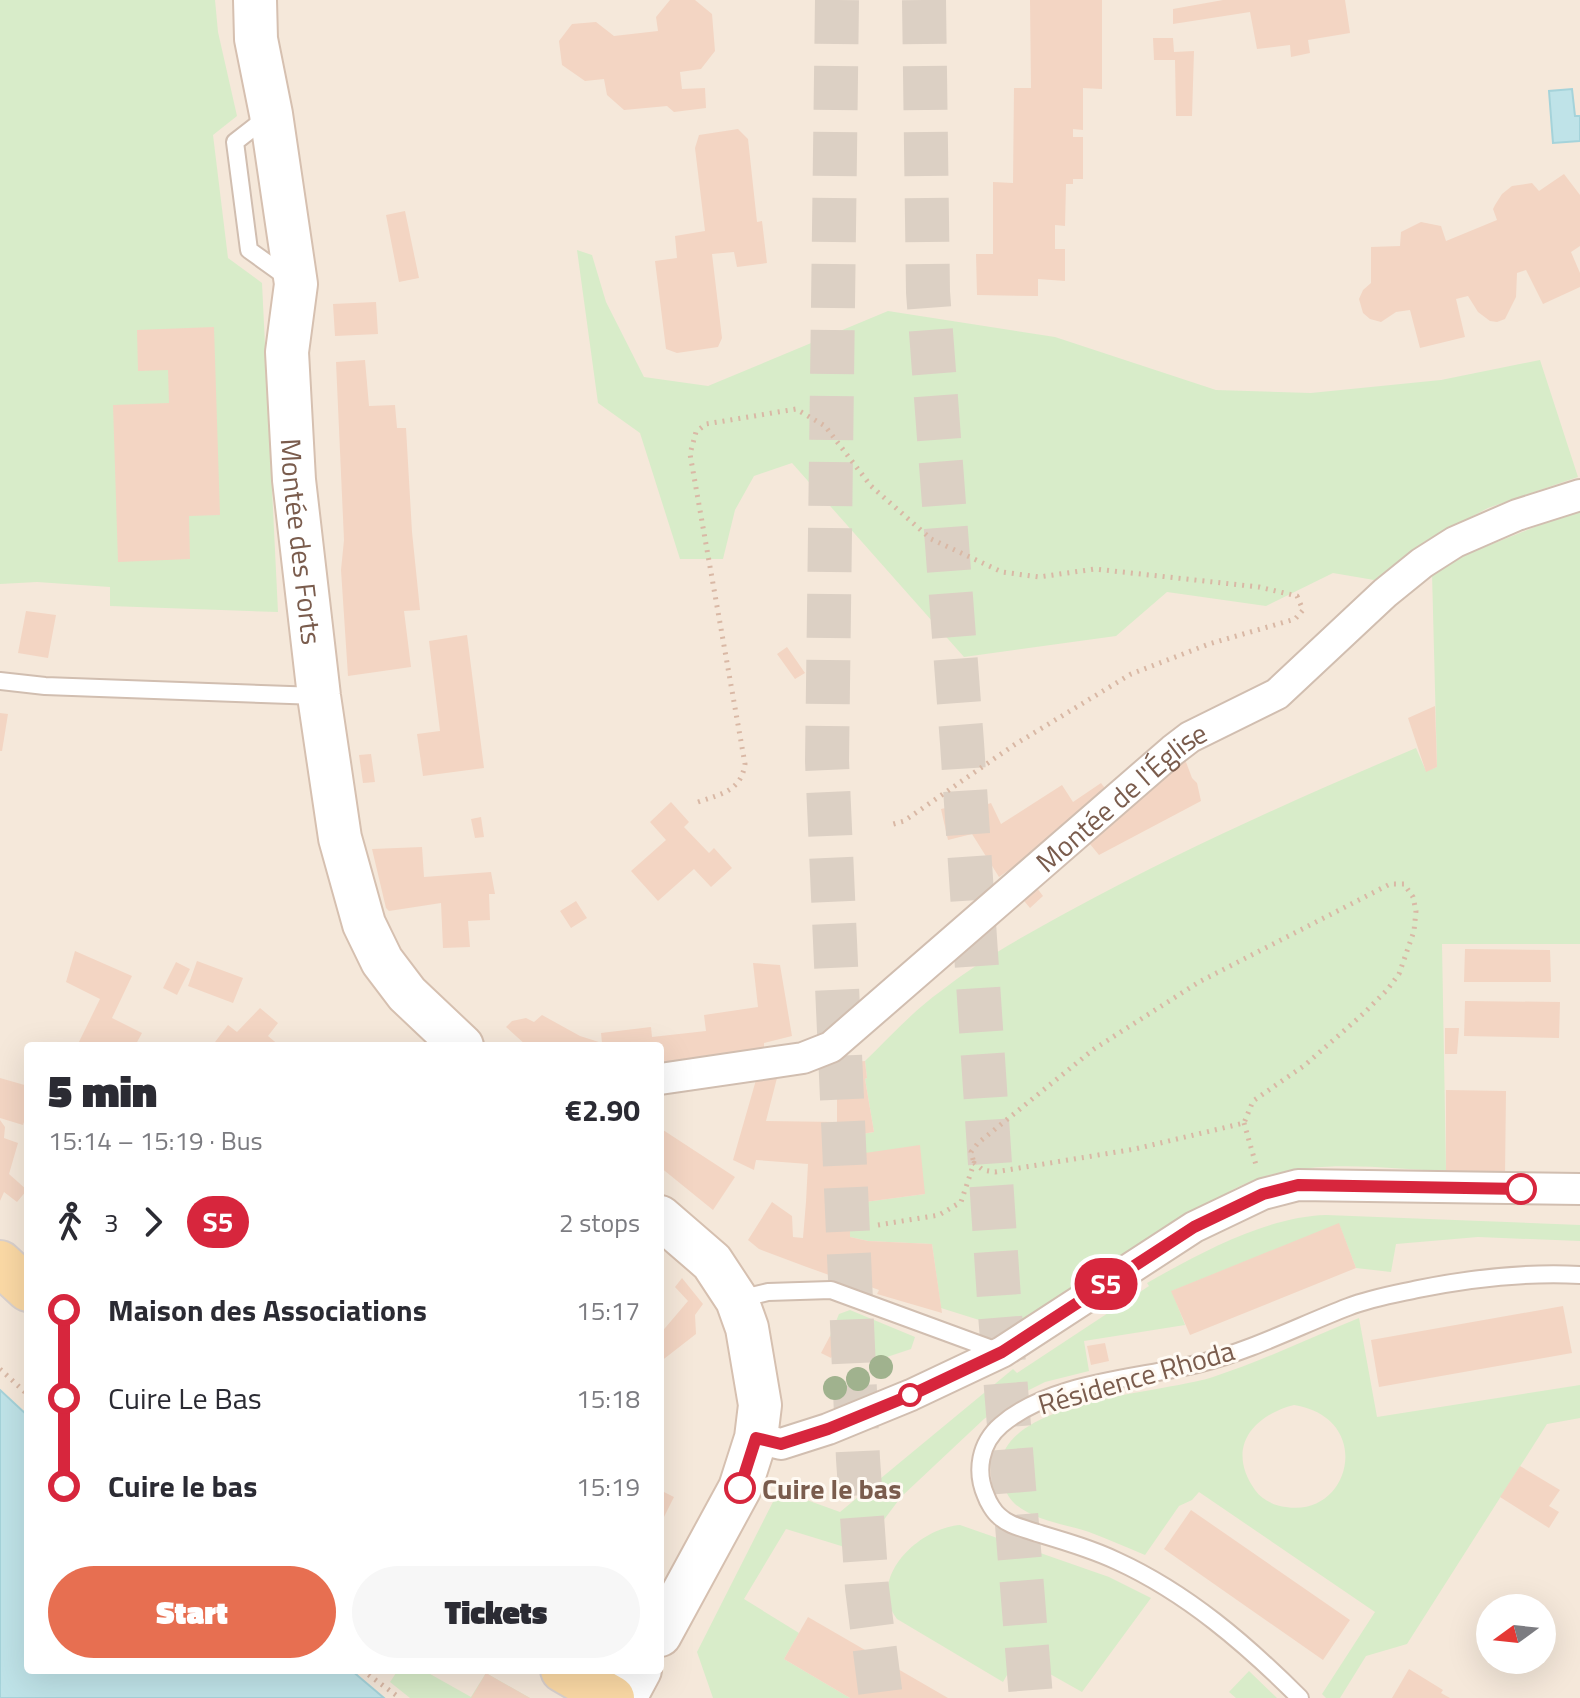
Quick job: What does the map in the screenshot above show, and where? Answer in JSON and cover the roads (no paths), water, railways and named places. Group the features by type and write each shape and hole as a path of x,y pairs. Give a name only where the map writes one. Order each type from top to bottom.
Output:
{"main road":[{"path":"0,1263 24,1285"},
{"path":"570,1674 612,1698"}],"street":[{"name":"Montée des Forts","path":"255,0 256,39 271,114 296,284 287,352 294,480 319,696 340,838 364,924 382,961 407,994 458,1042"},
{"name":"Montée de l'Église","path":"664,1078 803,1058 831,1047 1173,750 1190,737 1277,694 1385,593 1422,563 1483,528 1580,495"},
{"path":"756,1438 781,1444 828,1429 911,1395 1002,1352 1194,1227 1263,1194 1298,1185 1580,1189"},
{"path":"664,1220 712,1262 737,1300 755,1363 760,1405 756,1438 740,1488 664,1628"},
{"path":"625,1698 638,1674"}],"lane":[{"path":"0,681 45,686 319,696"},
{"name":"Résidence Rhoda","path":"1300,1698 1241,1643 1157,1582 1115,1560 1015,1526 998,1516 986,1497 981,1480 979,1461 986,1445 1000,1426 1026,1408 1050,1398 1076,1389 1204,1363 1378,1297 1470,1279 1542,1273 1580,1275"},
{"path":"737,1300 768,1292 831,1290 1002,1352"}],"water":[{"path":"1572,89 1575,116 1580,116 1580,141 1553,143 1549,91"},
{"path":"0,1390 24,1412 24,1674 356,1674 384,1698 0,1698"}],"tunnel":[{"path":"837,0 827,761 858,1459 867,1588 881,1698"},
{"path":"924,0 928,292 1000,1314 1031,1698"}],"place":[{"name":"Cuire le bas","path":"740,1488"}]}
